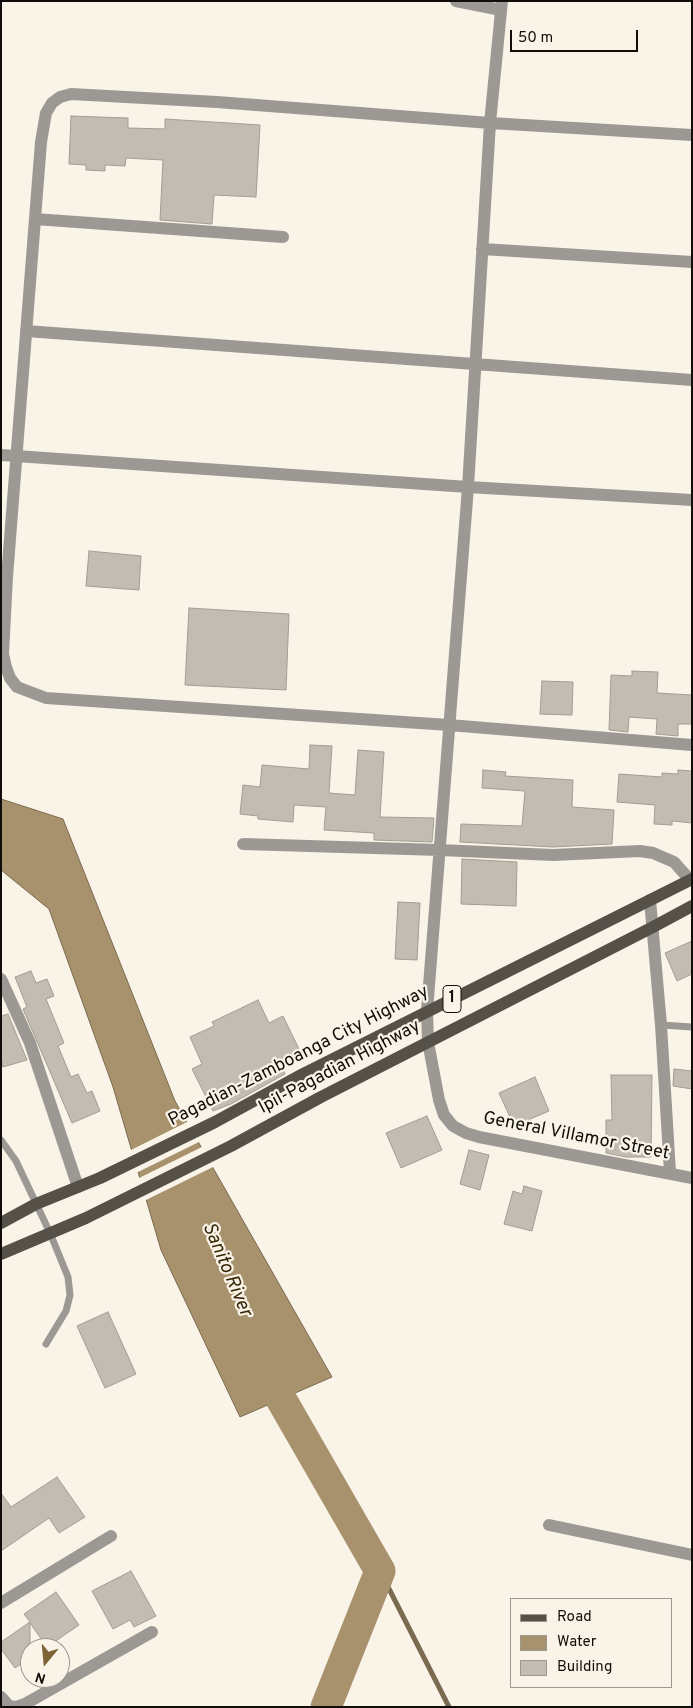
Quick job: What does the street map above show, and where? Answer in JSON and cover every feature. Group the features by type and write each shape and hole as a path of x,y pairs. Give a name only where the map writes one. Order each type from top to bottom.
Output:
{"main road":[{"name":"Pagadian-Zamboanga City Highway","path":"1,1223 36,1204 100,1178 214,1122 427,1011 691,880"},
{"name":"Ipil-Pagadian Highway","path":"1,1254 86,1218 231,1146 321,1097 692,906"}],"street":[{"path":"456,1 501,6"},
{"name":"General Villamor Street","path":"501,6 490,123 468,487 427,1011 428,1042 444,1115 453,1126 466,1133 670,1172 692,1178"},
{"path":"692,135 490,123 217,102 71,94 60,97 52,103 46,113 41,142 18,456 4,577 3,654 10,678 17,687 46,698 449,725 692,745"},
{"path":"35,219 283,237"},
{"path":"482,250 692,262"},
{"path":"26,332 692,380"},
{"path":"1,455 468,487 692,500"},
{"path":"243,844 553,855 640,851 653,853 674,862 691,880"},
{"path":"650,900 661,1025 670,1172"},
{"path":"1,978 30,1043 78,1187"},
{"path":"549,1525 692,1555"},
{"path":"1,1603 111,1536"},
{"path":"1,1697 9,1706 16,1707 25,1704 152,1632"}],"lane":[{"path":"661,1025 692,1027"},
{"path":"1,1140 16,1161 50,1233 68,1277 70,1295 66,1311 46,1344"}],"water":[{"path":"1,799 63,819 175,1101 332,1377 240,1417 161,1250 113,1087 49,909 1,870"}],"pier":[{"path":"189,1121 201,1141 136,1173 129,1151"},
{"path":"204,1146 215,1166 144,1201 137,1179"}],"building":[{"path":"71,116 128,118 128,128 165,129 165,119 260,125 256,197 214,195 212,224 160,220 163,160 126,158 125,166 105,165 105,171 86,170 86,165 69,164"},
{"path":"89,551 141,556 139,590 86,586"},
{"path":"189,608 289,614 286,690 185,685"},
{"path":"632,671 658,672 657,693 692,695 692,724 678,724 678,736 656,734 657,719 629,717 628,732 609,730 611,675 632,676"},
{"path":"542,681 573,682 572,715 540,714"},
{"path":"310,745 332,746 329,793 355,795 358,750 384,752 380,817 434,818 432,842 374,840 374,833 324,830 326,807 294,805 293,822 258,819 258,816 240,814 243,785 260,787 262,765 309,769"},
{"path":"483,770 506,772 505,776 573,780 572,807 614,810 612,844 553,847 460,842 461,824 522,826 525,791 482,788"},
{"path":"678,770 692,771 692,823 672,821 672,825 654,824 655,805 617,802 619,774 662,777 662,773 678,774"},
{"path":"462,859 517,862 516,906 461,904"},
{"path":"398,902 420,903 417,960 395,959"},
{"path":"692,941 692,974 677,981 665,953"},
{"path":"31,971 36,983 47,979 54,996 46,999 64,1043 58,1046 71,1077 78,1074 87,1093 92,1091 100,1111 72,1123 23,1009 27,1007 15,977"},
{"path":"258,1000 269,1023 283,1016 300,1051 279,1060 285,1074 231,1104 213,1111 192,1069 202,1064 190,1037 214,1026 212,1022"},
{"path":"8,1014 27,1060 3,1067 1,1058 1,1016"},
{"path":"674,1069 692,1071 692,1089 673,1086"},
{"path":"611,1075 652,1075 651,1157 626,1157 606,1153 606,1120 612,1120"},
{"path":"535,1077 549,1111 514,1126 499,1093"},
{"path":"427,1116 442,1150 401,1168 386,1133"},
{"path":"469,1150 489,1155 480,1190 460,1184"},
{"path":"524,1186 542,1191 532,1231 504,1224 513,1191 522,1194"},
{"path":"108,1312 136,1374 105,1388 77,1326"},
{"path":"57,1477 85,1517 59,1533 49,1518 1,1551 1,1493 11,1507"},
{"path":"131,1571 156,1616 134,1627 130,1620 113,1629 92,1591"},
{"path":"56,1592 79,1625 60,1638 41,1638 30,1623 30,1638 20,1638 20,1665 15,1668 1,1649 1,1642 30,1622 24,1614"}],"waterway":[{"name":"Sanito River","path":"264,1360 281,1399 380,1571 326,1707"},
{"path":"380,1571 449,1707"}]}
